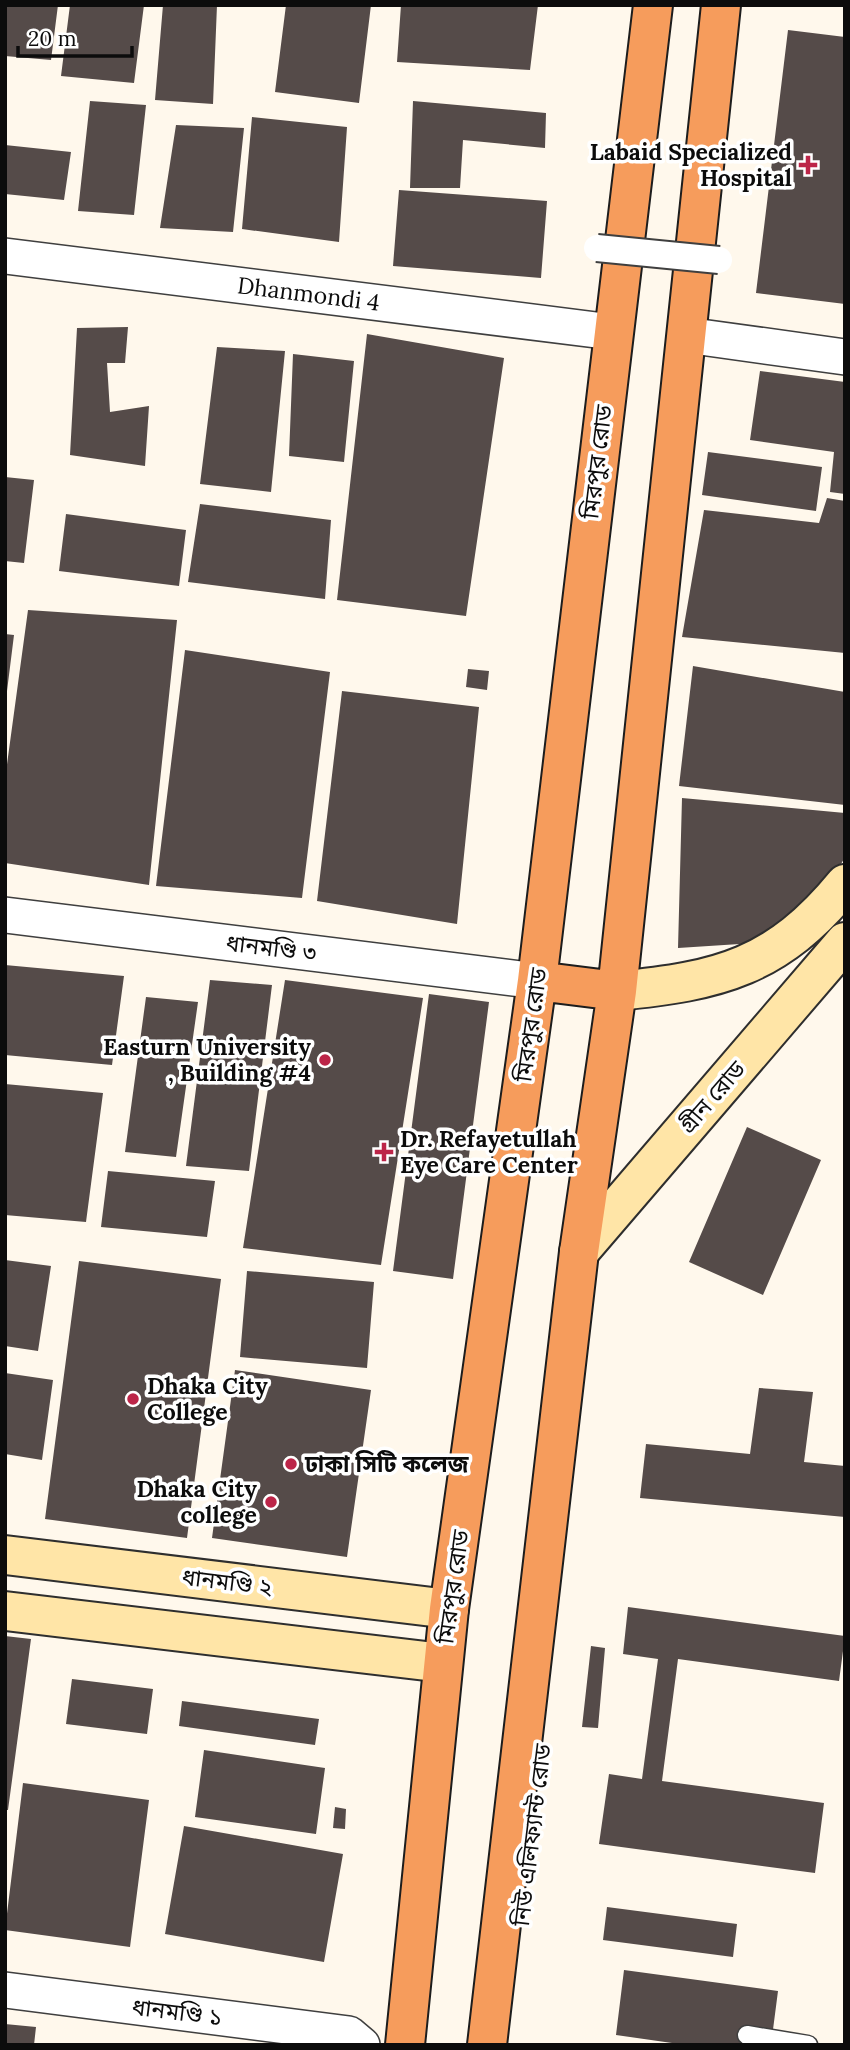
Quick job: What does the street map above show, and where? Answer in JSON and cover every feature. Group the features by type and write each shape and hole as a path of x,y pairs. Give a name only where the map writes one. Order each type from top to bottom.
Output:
{"highway":[{"name":"মিরপুর রোড","path":"405,2045 449,1609 537,981 612,332 609,248 653,5"},
{"path":"487,2045 579,1252 617,991 686,335 707,259 720,5"},
{"path":"537,981 617,991"},
{"name":"নিউ এলিফ্যান্ট রোড","path":"508,2045 548,1697 536,1625"}],"main road":[{"path":"617,991 696,981 732,971 773,953 818,916 845,884"},
{"name":"গ্রীন রোড","path":"579,1252 845,942"},
{"name":"ধানমণ্ডি ২","path":"5,1555 449,1609"},
{"path":"5,1611 443,1663"}],"street":[{"path":"609,248 707,259"},
{"name":"Dhanmondi 4","path":"5,256 612,332"},
{"path":"686,335 845,357"},
{"name":"ধানমণ্ডি ৩","path":"5,915 537,981"},
{"name":"ধানমণ্ডি ১","path":"5,1990 356,2039"}],"lane":[{"path":"747,2035 808,2045"}],"building":[{"path":"5,5 58,5 51,60 5,56"},
{"path":"70,5 144,5 134,83 61,76"},
{"path":"163,5 217,5 213,104 155,100"},
{"path":"286,5 371,5 359,103 275,92"},
{"path":"401,5 538,5 530,70 397,62"},
{"name":"Labaid Specialized Hospital","path":"788,30 845,37 845,304 756,293"},
{"path":"90,101 146,105 134,215 78,211"},
{"path":"413,101 546,113 545,148 463,140 460,188 410,188"},
{"path":"252,117 347,127 339,242 242,229"},
{"path":"176,125 244,128 233,232 160,228"},
{"path":"5,145 71,152 64,200 5,194"},
{"path":"399,190 547,201 541,278 393,266"},
{"path":"128,327 125,363 107,363 110,412 149,406 145,466 70,455 77,328"},
{"path":"367,334 504,358 466,616 337,600"},
{"path":"217,347 285,351 271,492 200,484"},
{"path":"293,354 354,361 344,462 289,456"},
{"path":"760,371 845,382 845,494 830,492 834,452 750,440"},
{"path":"708,452 822,467 816,511 702,495"},
{"path":"5,477 34,480 24,563 5,561"},
{"path":"827,498 845,501 845,653 682,637 704,510 819,523"},
{"path":"200,504 331,520 325,599 188,582"},
{"path":"66,514 186,530 179,586 59,571"},
{"path":"28,610 177,620 149,885 5,863 5,779"},
{"path":"5,634 14,635 7,691 5,691"},
{"path":"185,650 330,672 302,898 156,886"},
{"path":"693,666 845,692 845,805 679,786"},
{"path":"468,669 489,671 487,690 466,687"},
{"path":"342,691 479,707 457,924 317,901"},
{"path":"682,798 845,813 845,857 836,873 792,925 755,943 678,948"},
{"path":"5,965 124,976 112,1065 5,1055"},
{"path":"210,980 272,985 249,1171 186,1166"},
{"path":"285,980 423,998 381,1265 243,1248"},
{"path":"429,994 489,1002 453,1279 393,1271"},
{"path":"146,997 198,1002 176,1157 125,1152"},
{"path":"5,1084 103,1093 86,1222 5,1215"},
{"path":"747,1127 821,1160 763,1295 689,1262"},
{"path":"108,1171 215,1181 207,1237 101,1227"},
{"path":"5,1260 51,1266 38,1351 5,1346"},
{"name":"Dhaka City College","path":"79,1261 221,1279 187,1538 45,1519"},
{"path":"247,1271 374,1282 367,1368 240,1357"},
{"name":"ঢাকা সিটি কলেজ","path":"235,1370 371,1390 347,1557 212,1538"},
{"path":"5,1373 53,1380 42,1460 5,1454"},
{"path":"759,1388 813,1392 804,1462 845,1466 845,1517 640,1498 646,1444 750,1454"},
{"path":"628,1607 845,1636 839,1681 678,1659 662,1781 824,1803 815,1873 599,1844 609,1774 642,1779 658,1659 623,1654"},
{"path":"5,1636 31,1639 8,1810 5,1810"},
{"path":"591,1646 605,1648 598,1728 582,1727"},
{"path":"72,1679 153,1689 147,1734 66,1724"},
{"path":"182,1701 319,1719 315,1745 179,1726"},
{"path":"204,1750 325,1768 316,1834 195,1817"},
{"path":"23,1783 149,1800 130,1947 5,1930"},
{"path":"335,1807 346,1809 345,1829 333,1828"},
{"path":"184,1826 343,1854 324,1962 165,1934"},
{"path":"607,1907 737,1924 733,1957 603,1940"},
{"path":"624,1970 778,1991 771,2045 686,2045 616,2035"},
{"path":"5,2024 36,2027 34,2045 5,2045"}],"place":[{"name":"Labaid Specialized Hospital","path":"808,165"},
{"name":"Easturn University , Building #4","path":"325,1060"},
{"name":"Dr. Refayetullah Eye Care Center","path":"384,1152"},
{"name":"Dhaka City College","path":"133,1399"},
{"name":"ঢাকা সিটি কলেজ","path":"291,1464"},
{"name":"Dhaka City college","path":"271,1502"}]}
